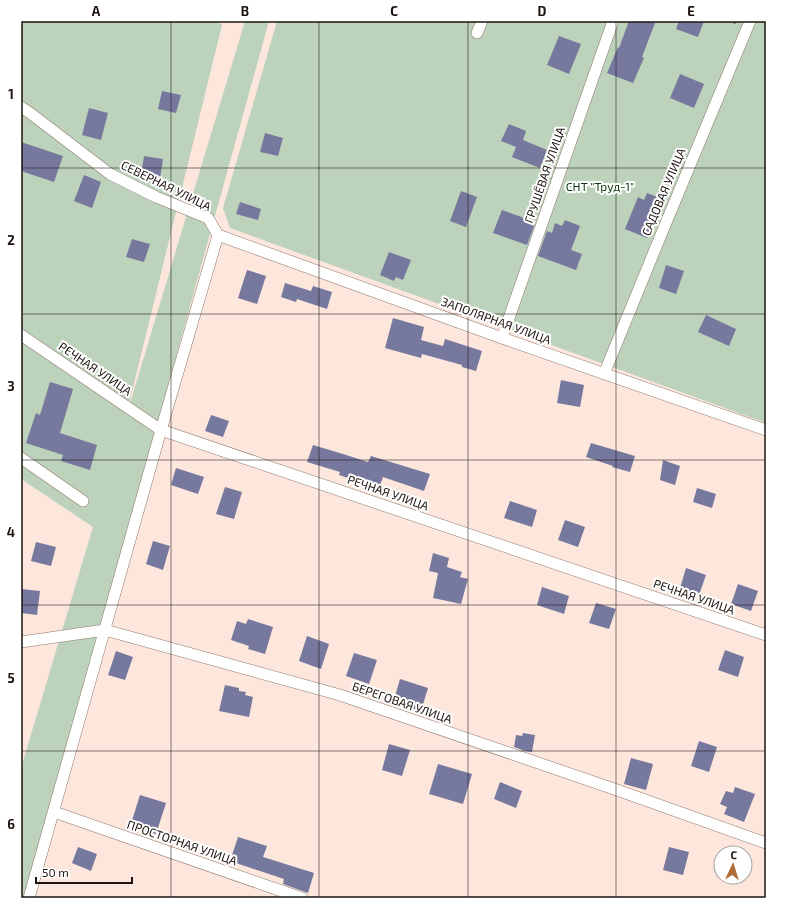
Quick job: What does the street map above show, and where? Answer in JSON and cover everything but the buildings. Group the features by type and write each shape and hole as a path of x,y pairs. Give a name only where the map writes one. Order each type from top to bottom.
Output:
{"street":[{"path":"477,32 482,21"},
{"name":"ГРУШЁВАЯ УЛИЦА","path":"502,338 613,21"},
{"name":"САДОВАЯ УЛИЦА","path":"604,374 662,230 750,21"},
{"name":"СЕВЕРНАЯ УЛИЦА","path":"21,108 30,113 110,174 156,197 208,218 218,235"},
{"path":"29,898 161,430 218,235"},
{"name":"ЗАПОЛЯРНАЯ УЛИЦА","path":"218,235 502,338 766,430"},
{"name":"РЕЧНАЯ УЛИЦА","path":"21,335 161,430 766,636"},
{"path":"21,458 83,501"},
{"name":"БЕРЕГОВАЯ УЛИЦА","path":"21,642 105,630 340,695 766,843"},
{"name":"ПРОСТОРНАЯ УЛИЦА","path":"54,812 302,898"}],"green space":[{"path":"21,21 216,21 222,25 125,420 245,21 269,21 26,898 21,898 21,768 93,527 21,479"},
{"name":"СНТ \"Труд-1\"","path":"277,21 766,21 766,423 230,228 223,208"}]}
